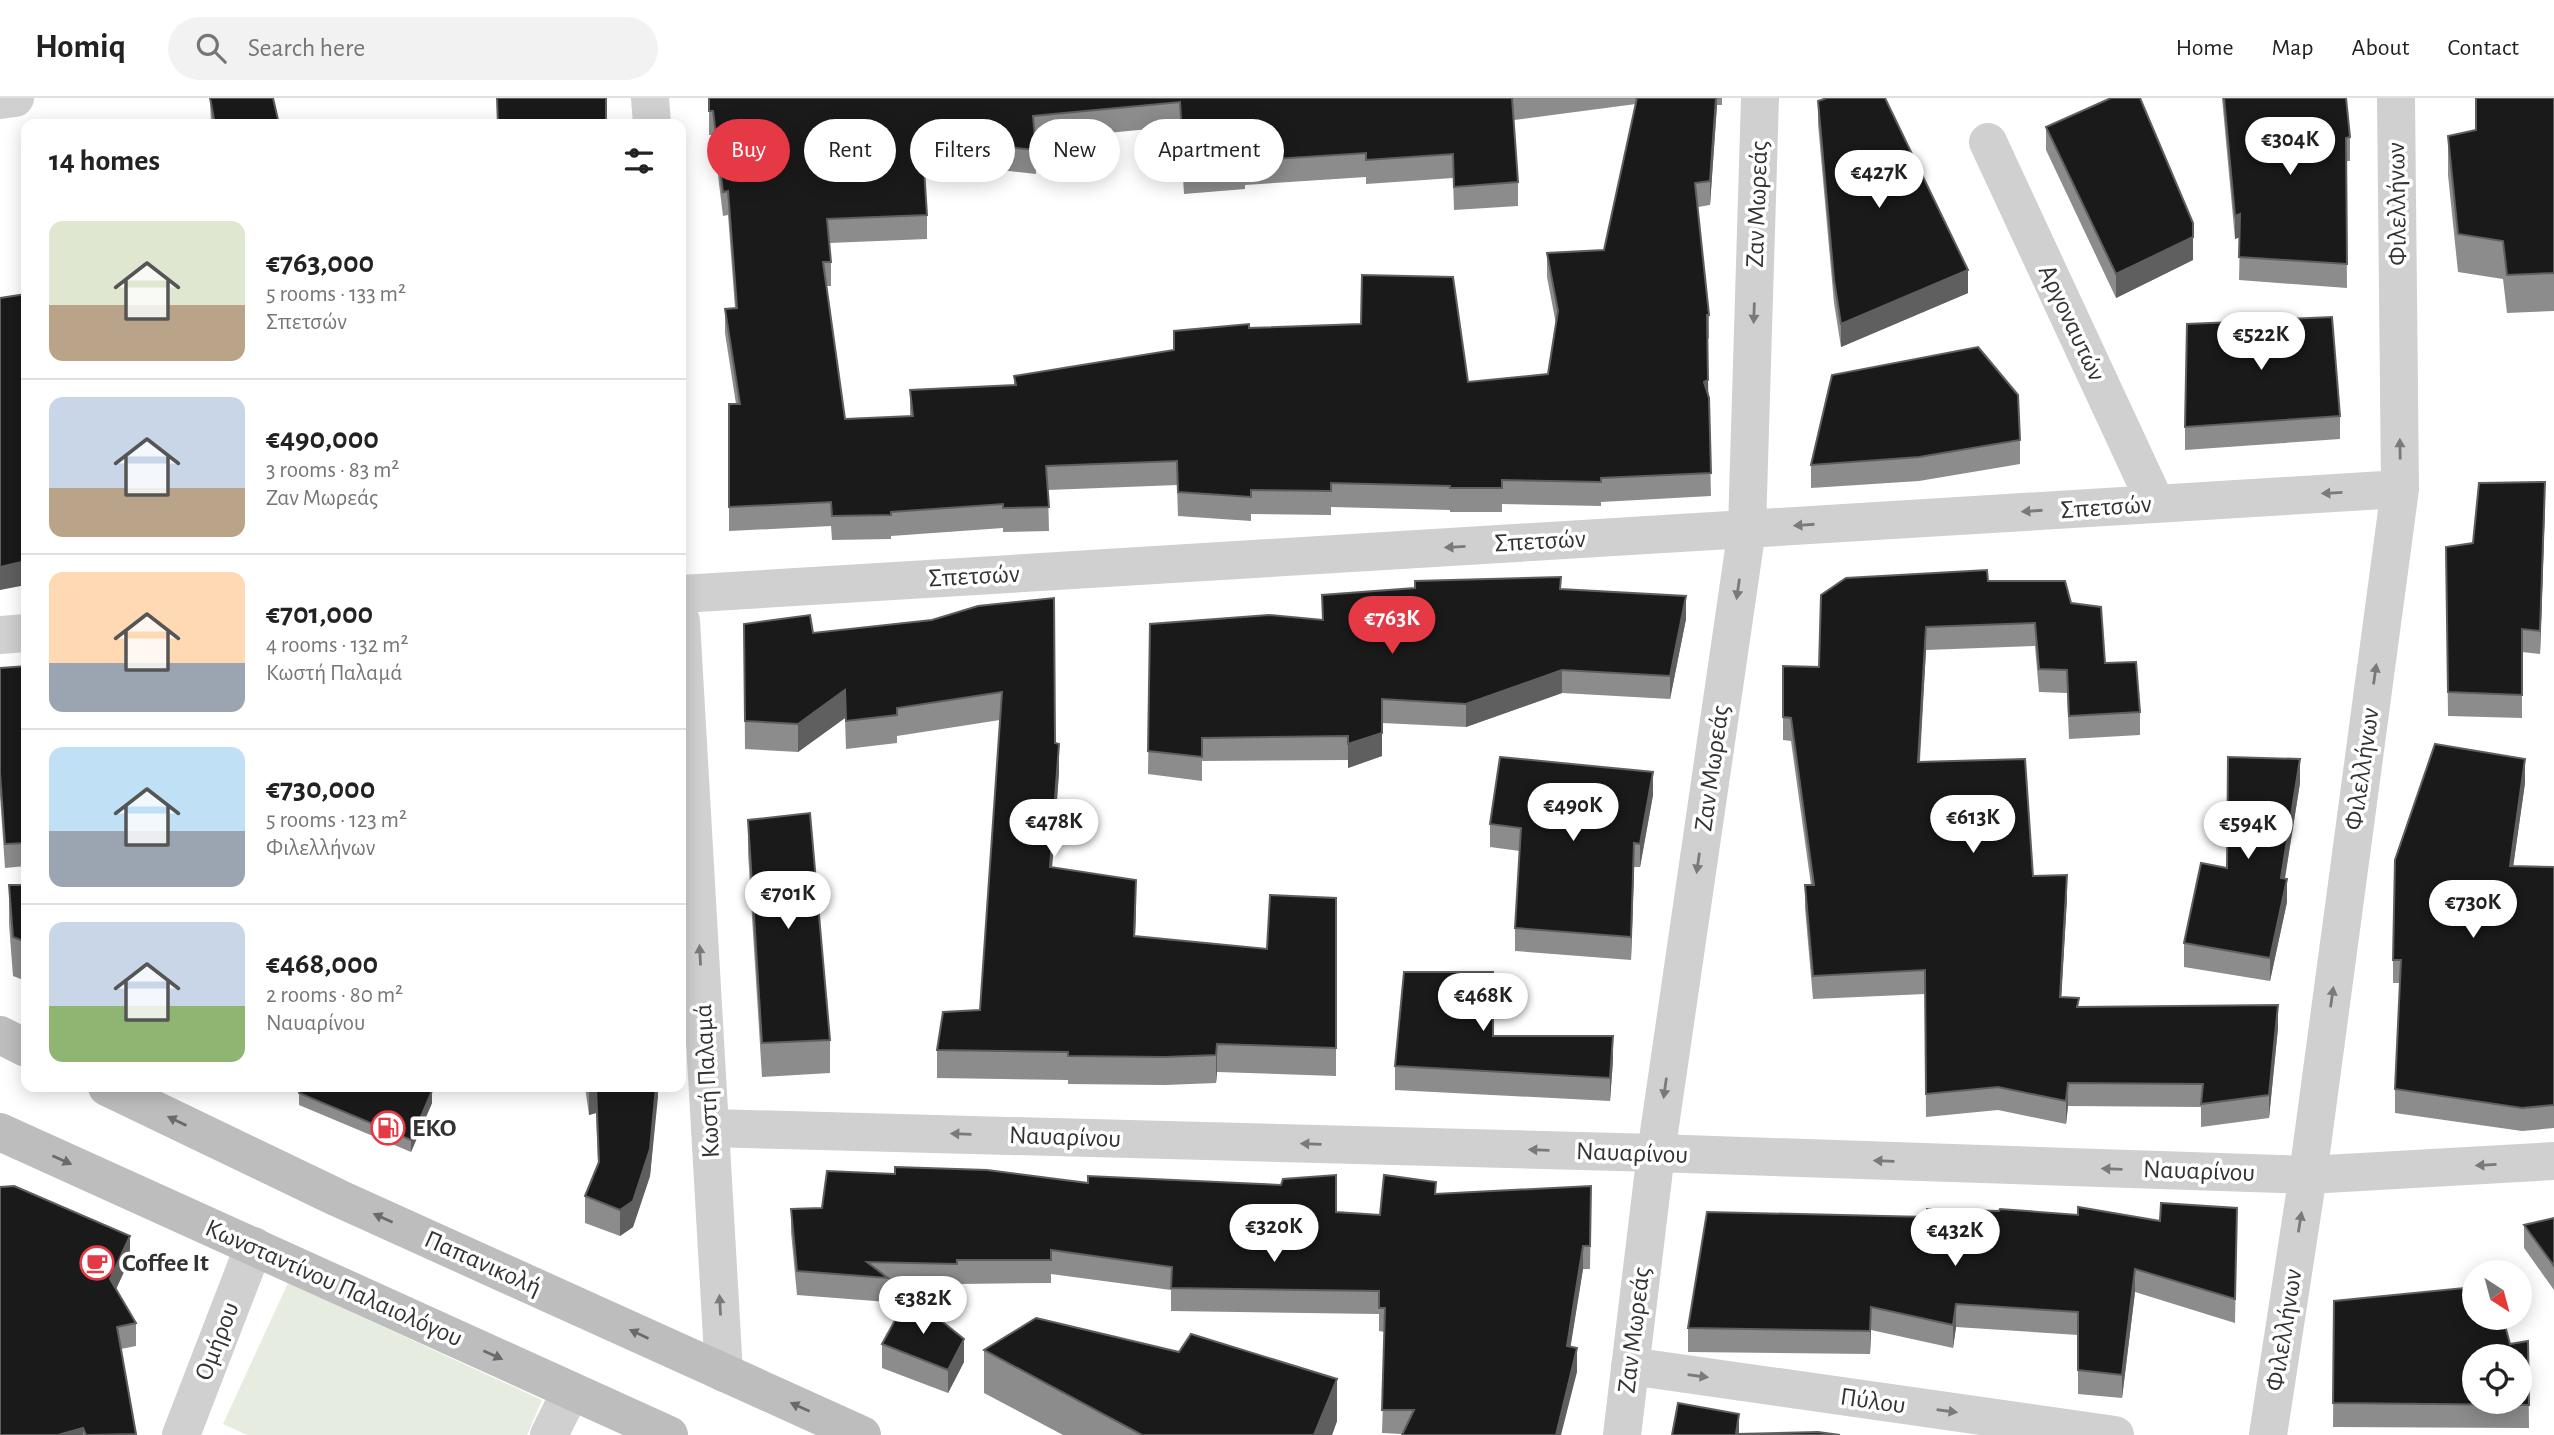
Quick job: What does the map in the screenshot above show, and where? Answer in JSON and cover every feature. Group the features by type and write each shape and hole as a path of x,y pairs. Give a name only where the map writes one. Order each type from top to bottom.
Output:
{"main road":[{"path":"0,1035 21,1046"},
{"name":"Παπανικολή","path":"117,1092 338,1198 862,1435"},
{"name":"Κωνσταντίνου Παλαιολόγου","path":"0,1132 669,1435"}],"street":[{"path":"0,100 15,98"},
{"path":"650,98 652,119"},
{"name":"Ζαν Μωρεάς","path":"1622,1435 1656,1153 1747,529 1760,98"},
{"name":"Φιλελλήνων","path":"2267,1435 2308,1175 2400,489 2396,98"},
{"name":"Αργοναυτών","path":"1988,142 2156,504"},
{"name":"Σπετσών","path":"686,594 2400,489"},
{"path":"0,635 21,634"},
{"name":"Κωστή Παλαμά","path":"686,787 688,854 710,1128 724,1373"},
{"name":"Ναυαρίνου","path":"710,1128 1656,1153 2308,1175 2554,1161"},
{"name":"Ομήρου","path":"181,1435 254,1247"},
{"name":"Πύλου","path":"1630,1366 2115,1435"},
{"path":"549,1435 571,1391"}],"shaded area":[{"path":"288,1283 542,1400 527,1435 247,1435 223,1424"}],"building":[{"path":"210,98 273,98 278,119 214,119"},
{"path":"497,98 606,98 606,119 498,119"},
{"path":"709,98 1512,98 1518,182 1454,187 1453,154 1366,160 1366,153 1284,158 1284,119 1181,119 1180,102 1033,116 1033,119 1029,119 1029,149 1015,148 1015,119 910,119 910,182 925,182 927,215 827,219 831,262 823,262 845,419 913,416 910,390 1016,385 1014,376 1174,350 1174,331 1249,324 1249,328 1361,324 1362,275 1453,277 1468,382 1548,374 1558,311 1547,253 1604,250 1637,98 1716,98 1710,181 1695,183 1709,315 1708,380 1704,382 1709,398 1711,473 1601,478 1601,482 1502,480 1502,488 1331,483 1331,491 1251,490 1251,497 1178,492 1177,461 1046,466 1049,507 1003,508 1003,504 891,512 891,515 832,516 831,502 729,507 729,404 740,404 725,309 737,308 728,191 723,192 722,182 790,182 790,119 714,119 713,111 709,111"},
{"path":"1827,98 1885,98 1968,270 1841,324 1834,280 1818,101"},
{"path":"2111,98 2140,98 2193,223 2193,237 2116,274 2046,127"},
{"path":"2224,98 2346,98 2350,137 2346,138 2347,264 2239,257 2240,214 2235,216"},
{"path":"2476,98 2554,98 2554,273 2507,275 2503,241 2458,234 2448,136 2476,130"},
{"path":"21,295 21,562 0,567 0,298"},
{"path":"2332,317 2340,416 2185,427 2187,324 2234,322 2249,356 2245,321"},
{"path":"1978,347 2018,395 2020,440 1919,457 1811,465 1832,375"},
{"path":"2545,482 2540,631 2522,629 2522,695 2448,692 2446,547 2473,543 2479,483"},
{"path":"1987,570 1988,581 2065,581 2071,603 2101,607 2105,663 2136,662 2140,712 2069,716 2067,670 2039,669 2035,623 1926,627 1918,762 2025,759 2033,876 2067,875 2060,997 2079,998 2077,1007 2278,1005 2269,1095 2201,1104 2203,1084 2068,1083 2066,1101 1998,1087 1926,1094 1925,970 1813,976 1805,885 1814,885 1791,718 1783,717 1783,666 1819,667 1821,595 1846,578"},
{"path":"1561,577 1560,589 1686,596 1670,676 1562,670 1466,704 1382,699 1382,733 1348,744 1348,736 1202,738 1202,757 1148,751 1150,624 1269,615 1323,620 1322,595 1415,588 1415,581"},
{"path":"1054,598 1055,743 1059,744 1050,867 1136,880 1134,936 1267,949 1270,895 1336,898 1336,1048 1217,1044 1216,1055 1165,1057 937,1050 943,1012 980,1010 1002,692 897,708 897,715 846,721 845,690 798,724 745,721 744,624 810,615 813,633 932,620 978,606"},
{"path":"21,666 21,843 5,844 0,773 0,668"},
{"path":"2435,744 2525,759 2510,866 2554,867 2554,1105 2522,1108 2395,1089 2401,960 2393,960 2395,860"},
{"path":"1500,757 1653,772 1640,844 1634,843 1631,937 1515,928 1521,828 1490,824"},
{"path":"2228,757 2300,759 2281,878 2287,879 2270,958 2184,943 2201,863 2227,868"},
{"path":"810,813 830,1040 762,1043 748,820"},
{"path":"9,885 21,885 21,940 13,937"},
{"path":"1404,972 1493,972 1493,1036 1613,1036 1610,1078 1395,1066"},
{"name":"EKO","path":"299,1092 432,1092 411,1140"},
{"path":"596,1092 656,1092 650,1149 633,1201 620,1210 585,1196 599,1162"},
{"path":"895,1167 987,1170 1088,1183 1088,1176 1281,1185 1283,1179 1336,1175 1336,1212 1380,1215 1384,1175 1436,1182 1435,1194 1591,1186 1590,1246 1583,1246 1567,1346 1577,1348 1556,1435 1402,1435 1414,1410 1382,1410 1385,1308 1379,1308 1379,1291 1171,1288 1172,1267 1051,1250 1051,1260 957,1260 957,1264 867,1262 888,1278 797,1271 791,1209 822,1208 827,1171 895,1174"},
{"path":"14,1186 130,1236 110,1279 136,1323 117,1327 136,1434 86,1435 83,1428 58,1435 0,1435 0,1187"},
{"path":"2161,1203 2237,1208 2235,1299 2135,1269 2122,1375 2078,1370 2078,1312 1956,1304 1953,1325 1871,1307 1870,1331 1688,1328 1707,1212 1927,1217 1927,1209 2000,1209 2078,1215 2078,1207 2160,1221"},
{"path":"2554,1218 2554,1266 2524,1225"},
{"path":"2462,1288 2462,1330 2506,1330 2510,1344 2462,1344 2462,1404 2333,1403 2334,1301"},
{"path":"909,1295 964,1339 948,1370 882,1344"},
{"path":"1036,1318 1179,1352 1191,1334 1337,1379 1314,1435 1142,1435 984,1350"},
{"path":"1678,1403 1739,1414 1736,1434 1818,1432 1840,1435 1672,1435"}],"place":[{"name":"EKO","path":"388,1128"},
{"name":"Coffee It","path":"97,1263"}]}
